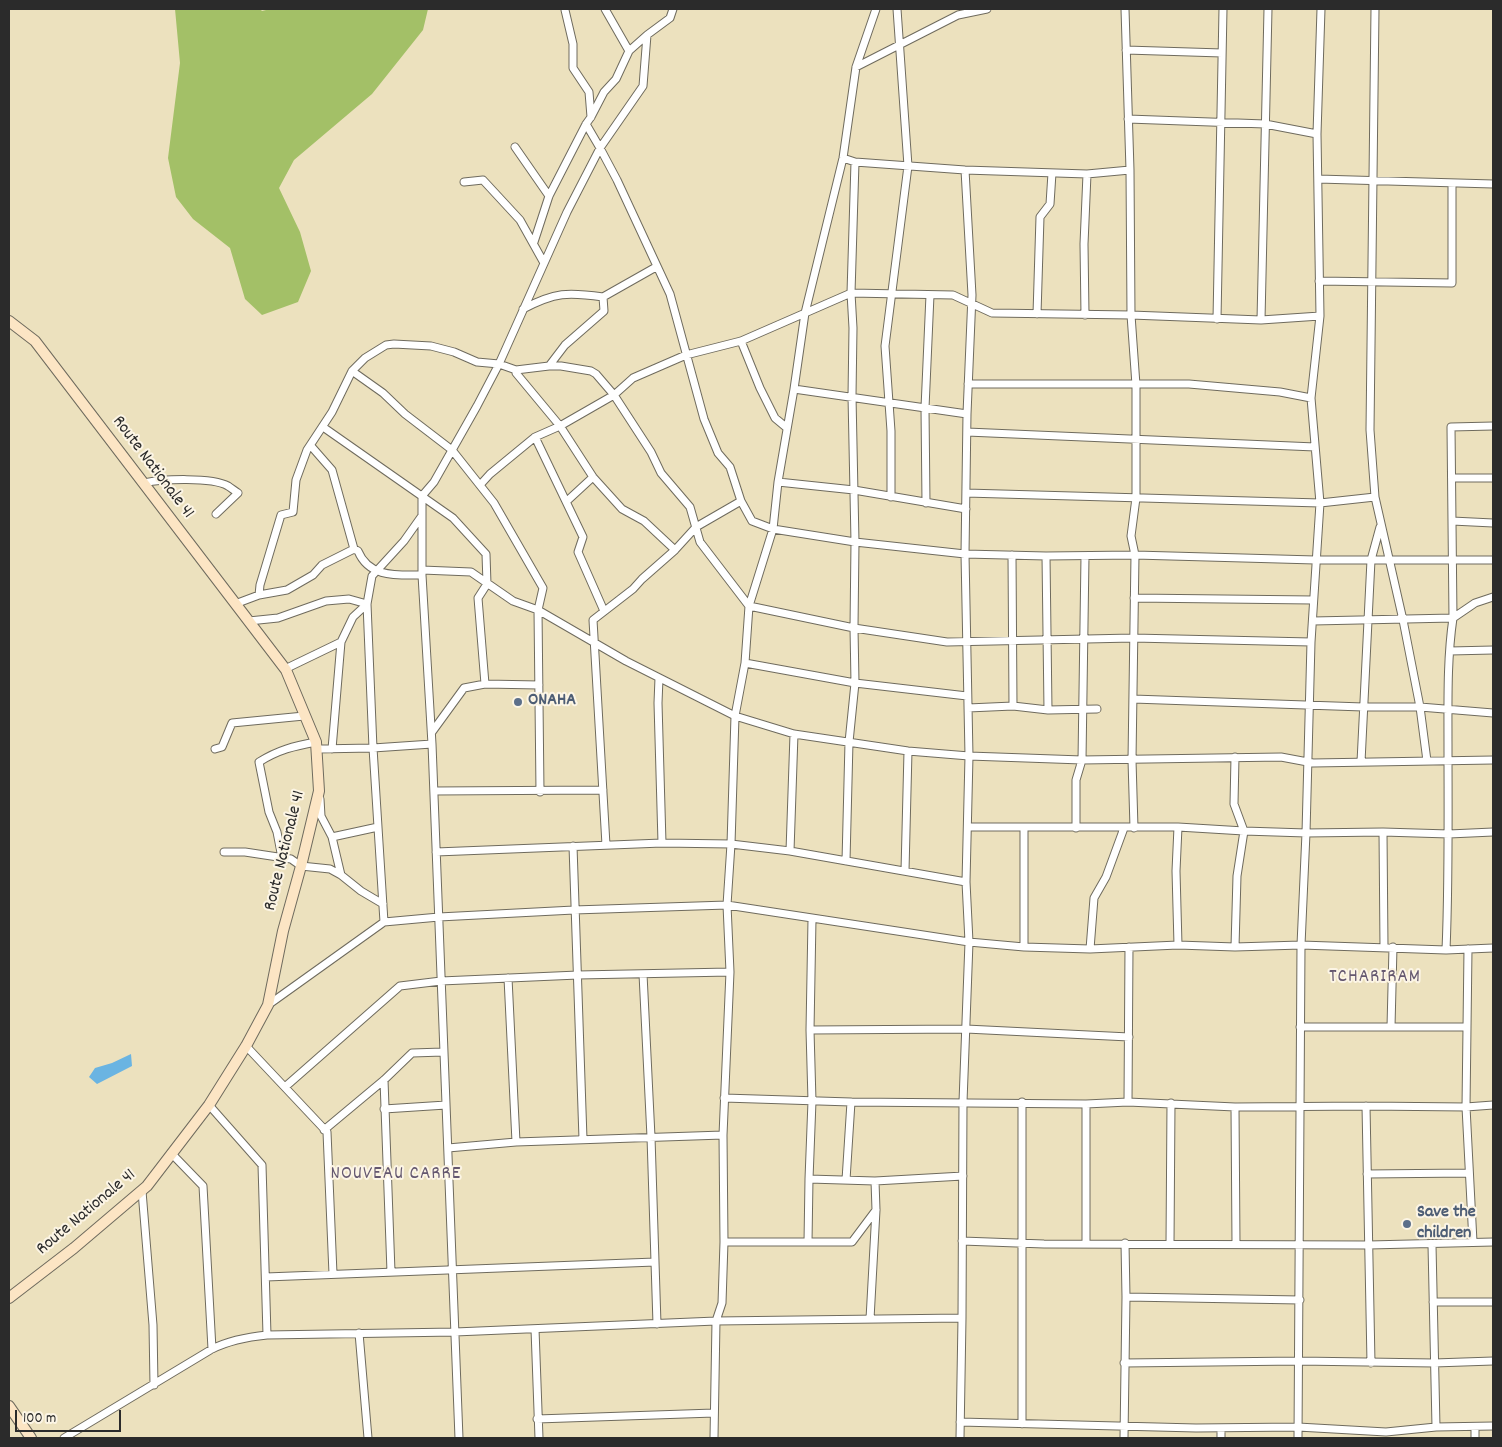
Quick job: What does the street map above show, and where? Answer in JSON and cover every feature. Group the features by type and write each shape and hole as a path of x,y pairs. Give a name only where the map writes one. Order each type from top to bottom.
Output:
{"street":[{"path":"605,9 629,51"},
{"path":"534,242 549,196 604,92 616,79 629,51 670,18 673,9"},
{"path":"714,1438 716,1321 722,1303 724,1242 723,1135 729,1036 730,972 727,905 735,716 745,663 749,606 773,530 778,482 805,313 844,158 856,67 876,9"},
{"path":"891,497 891,432 885,346 908,166 897,9"},
{"path":"856,67 958,15 987,9"},
{"path":"1125,9 1130,170 1131,315 1136,385 1136,498 1130,536 1135,555 1132,699 1134,828"},
{"path":"1217,319 1223,9"},
{"path":"1261,320 1268,9"},
{"path":"1298,1438 1301,945 1311,642 1320,503 1311,398 1320,316 1317,134 1321,9"},
{"path":"1375,9 1370,430 1375,497 1380,526 1390,559 1403,620 1420,707 1428,761"},
{"path":"565,10 573,44 573,68 588,92 591,117"},
{"path":"459,1438 432,732 422,573 422,496 434,482 499,364 567,212 600,148 643,86 647,35"},
{"path":"1126,50 1222,53"},
{"path":"1128,119 1265,124 1317,134"},
{"path":"586,124 600,148 670,294 704,419 718,453 730,467 741,501 752,521 773,530 855,542 966,554 1046,556 1135,555 1315,560 1493,560"},
{"path":"515,147 549,196"},
{"path":"844,158 855,162 965,170 1087,174 1130,170"},
{"path":"846,861 849,742 855,683 853,328 851,293 855,162"},
{"path":"960,1438 963,1102 969,942 966,882 968,696 966,641 966,414 972,305 965,170"},
{"path":"1037,314 1040,217 1050,204 1052,173"},
{"path":"1085,315 1084,244 1087,174"},
{"path":"464,182 484,180 520,220 534,242 544,263"},
{"path":"1318,180 1493,184"},
{"path":"1319,281 1452,283 1452,183"},
{"path":"523,309 542,298 555,295 569,293 603,297 656,267"},
{"path":"480,485 490,474 535,437 560,426 614,395 633,378 686,356 741,341 851,293 952,295 992,313 1131,315 1261,320 1320,316"},
{"path":"926,503 925,408 930,295"},
{"path":"549,366 565,345 604,311 603,297"},
{"name":"Route Nationale 41","path":"9,321 35,341 285,669 316,745 319,791 283,931 268,1005 246,1046 209,1105 147,1186 74,1248 9,1298"},
{"path":"741,341 774,418 787,428"},
{"path":"259,595 260,585 281,515 293,512 296,480 307,450 332,412 352,371 365,358 386,345 394,344 431,346 454,352 477,362 499,364 516,370 560,366 591,371 596,374 614,395 652,452 661,473 690,507 700,542 749,606 854,628 947,642 1134,638 1311,642"},
{"path":"516,370 516,373 560,426 593,477 622,509 644,521 675,550"},
{"path":"352,371 383,393 412,419 452,450 494,503 543,588 538,610 540,792"},
{"path":"968,384 1189,384 1280,392 1311,398"},
{"path":"794,389 966,414"},
{"path":"1446,950 1449,834 1448,710 1453,618 1451,427 1493,426"},
{"path":"323,427 453,518 486,554 487,584 478,598 485,684"},
{"path":"967,432 1315,447"},
{"path":"535,437 583,537 578,552 604,611"},
{"path":"311,446 332,470 354,549 358,550 361,559 377,572 390,575 470,572 513,601 538,610 659,678 735,716 794,734 908,751 968,756 1082,760 1281,757 1308,762 1493,760"},
{"path":"567,501 593,477"},
{"path":"1452,478 1493,478"},
{"path":"144,483 158,480 195,480 227,485 238,494 216,514"},
{"path":"778,482 854,490 966,509"},
{"path":"966,492 1320,503 1375,497"},
{"path":"606,845 593,620 633,589 675,550 696,526 741,501"},
{"path":"384,922 373,748 368,604 372,576 406,538 421,517"},
{"path":"1452,521 1493,523"},
{"path":"1361,762 1370,560 1380,526"},
{"path":"235,604 259,595 287,590 312,576 322,565 354,549"},
{"path":"1012,555 1013,706"},
{"path":"1046,556 1048,710"},
{"path":"1076,828 1076,780 1082,760 1085,556"},
{"path":"1313,621 1453,618 1475,602 1493,597"},
{"path":"1134,598 1313,600"},
{"path":"249,621 278,618 326,601 349,599 368,604"},
{"path":"332,749 341,642 353,617 368,604"},
{"path":"285,669 341,642"},
{"path":"1450,651 1493,650"},
{"path":"745,663 855,683 968,696"},
{"path":"659,678 662,843"},
{"path":"432,732 464,688 485,684 539,685"},
{"path":"1132,699 1363,707 1420,707 1493,713"},
{"path":"968,708 1013,706 1048,710 1097,709"},
{"path":"216,749 222,746 232,724 304,716"},
{"path":"790,851 794,734"},
{"path":"282,858 277,832 269,812 259,762 273,753 290,747 316,745 332,749 432,744"},
{"path":"905,871 908,751"},
{"path":"1235,757 1234,804 1244,832 1237,876 1235,947"},
{"path":"434,791 540,792 603,790"},
{"path":"319,791 321,816 332,837 341,875"},
{"path":"332,837 378,827"},
{"path":"968,828 1178,827 1244,832 1306,833 1383,832 1449,834 1493,832"},
{"path":"1178,827 1176,871 1178,945"},
{"path":"1024,828 1024,947"},
{"path":"1090,949 1094,898 1106,877 1124,828"},
{"path":"1383,832 1384,947"},
{"path":"436,852 662,843 731,844 790,851 966,882"},
{"path":"573,846 583,1140"},
{"path":"224,852 245,852 292,859 301,866 330,869 383,904"},
{"path":"268,1005 384,922 439,917 574,910 727,905 969,942 1024,947 1090,949 1178,945 1235,947 1301,945 1446,950 1493,948"},
{"path":"808,1242 808,1179 812,1101 810,1030 812,919"},
{"path":"1128,1102 1129,947"},
{"path":"1391,1027 1392,947"},
{"path":"1468,949 1466,1107 1473,1242"},
{"path":"285,1087 400,986 578,975 730,972"},
{"path":"643,974 657,1324"},
{"path":"508,978 516,1142"},
{"path":"1300,1026 1467,1027"},
{"path":"810,1030 966,1029 1128,1037"},
{"path":"246,1046 327,1132 333,1274"},
{"path":"324,1130 384,1080 412,1053 443,1052"},
{"path":"384,1080 391,1272"},
{"path":"724,1098 850,1102 1086,1104 1128,1102 1235,1107 1466,1107 1493,1105"},
{"path":"846,1180 850,1102"},
{"path":"1022,1102 1022,1424"},
{"path":"1170,1244 1171,1103"},
{"path":"1086,1104 1086,1244"},
{"path":"209,1105 262,1165 267,1335"},
{"path":"384,1109 446,1105"},
{"path":"1366,1106 1371,1363"},
{"path":"1235,1107 1236,1244"},
{"path":"448,1148 516,1142 723,1135"},
{"path":"171,1153 203,1186 212,1349"},
{"path":"1367,1174 1470,1173"},
{"path":"808,1179 875,1181 963,1176"},
{"path":"870,1319 876,1210 875,1181"},
{"path":"142,1191 153,1325 154,1385"},
{"path":"724,1242 852,1242 876,1210"},
{"path":"962,1242 1300,1245 1493,1242"},
{"path":"1124,1438 1126,1244"},
{"path":"1432,1244 1436,1426"},
{"path":"266,1277 655,1262"},
{"path":"1126,1297 1300,1300"},
{"path":"1433,1302 1493,1302"},
{"path":"64,1438 227,1341 267,1335 455,1332 716,1321 962,1318"},
{"path":"535,1328 539,1438"},
{"path":"359,1333 368,1438"},
{"path":"1124,1363 1299,1361 1434,1363 1493,1361"},
{"path":"9,1406 31,1438"},
{"path":"537,1419 714,1413"},
{"path":"960,1422 1298,1428 1386,1435 1436,1426 1493,1426"},
{"path":"1475,1427 1475,1438"},
{"path":"1221,1428 1221,1438"}],"green space":[{"path":"175,9 260,9 262,11 270,9 428,9 423,30 372,94 294,160 279,188 300,232 311,271 298,302 262,315 245,299 230,248 193,219 176,197 168,158 180,63"}],"water":[{"path":"131,1054 132,1066 97,1084 89,1077 95,1068 112,1063"}],"place":[{"name":"ONAHA","path":"518,702"},
{"name":"Save the children","path":"1407,1224"}],"district":[{"name":"TCHARIRAM","path":"1375,978"},
{"name":"NOUVEAU CARRE","path":"396,1175"}]}
